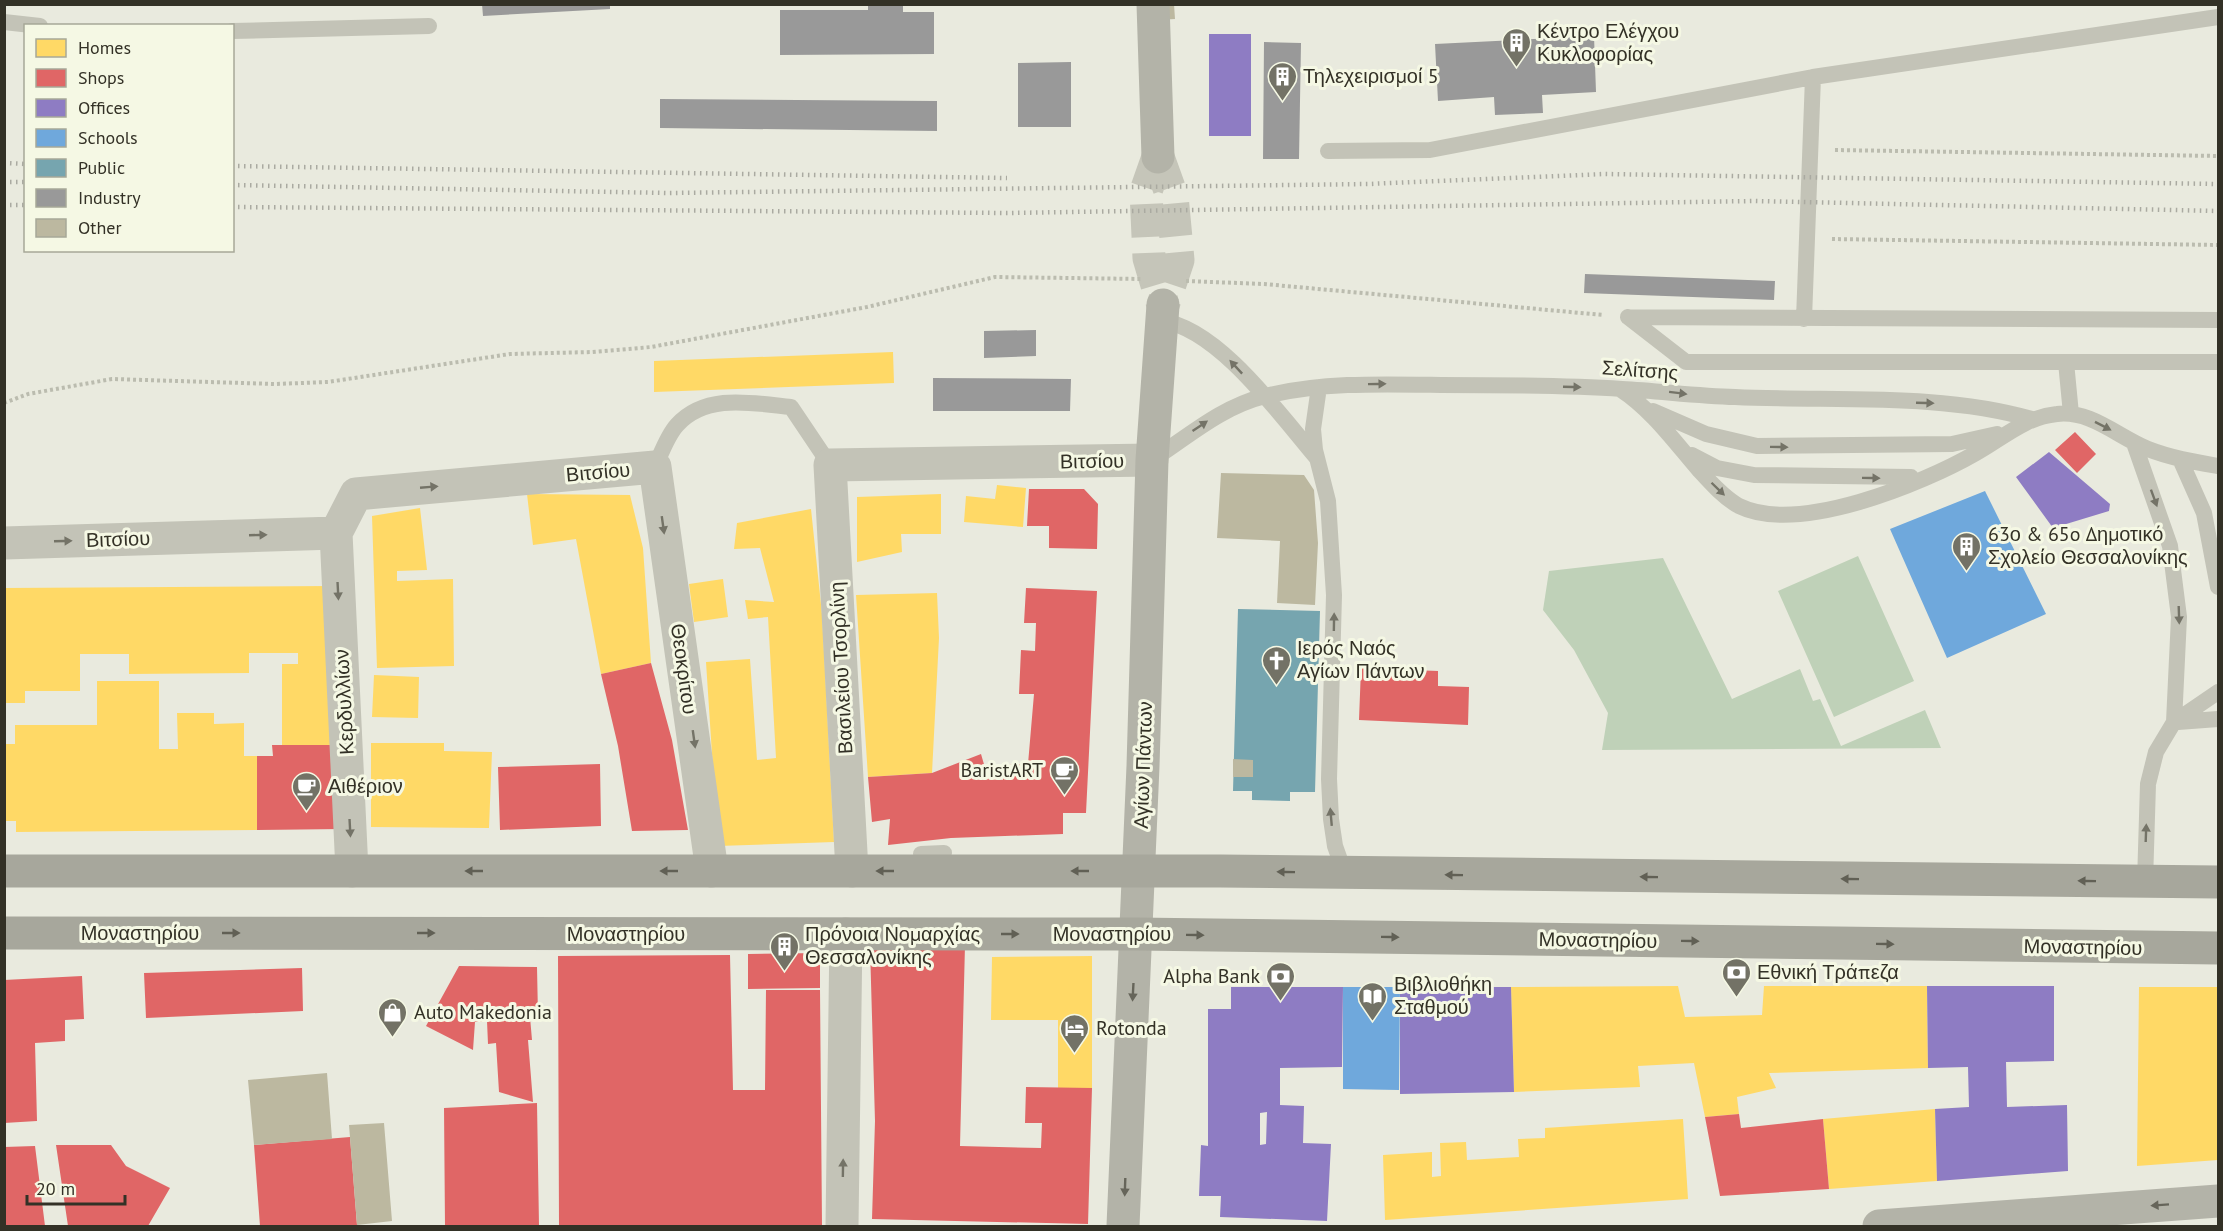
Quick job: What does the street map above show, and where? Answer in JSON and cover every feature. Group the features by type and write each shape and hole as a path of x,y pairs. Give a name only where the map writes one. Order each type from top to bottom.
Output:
{"main road":[{"path":"1153,4 1158,157"},
{"name":"Αγίων Πάντων","path":"1123,1227 1139,871 1152,460 1163,296"},
{"path":"4,872 1139,871 2218,882"},
{"name":"Μοναστηρίου","path":"4,933 1136,934 2218,948"},
{"path":"1879,1227 2006,1221 2218,1201"}],"street":[{"name":"Βιτσίου","path":"830,465 1152,460"},
{"name":"Βασιλείου Τσορλίνη","path":"830,465 852,871"},
{"name":"Βιτσίου","path":"4,543 336,533 356,494 655,467"},
{"name":"Θεοκρίτου","path":"655,467 712,871"},
{"name":"Κερδυλλίων","path":"336,533 352,871"},
{"path":"842,1227 846,934"}],"lane":[{"path":"1328,151 1430,150 1813,77 2218,17"},
{"path":"4,22 24,24"},
{"path":"234,31 429,26"},
{"path":"1804,319 1813,77"},
{"path":"1163,296 1185,326 1204,337 1263,397 1317,458"},
{"path":"1628,317 2218,320"},
{"path":"1628,317 1686,362 2218,362"},
{"path":"2067,362 2071,414"},
{"name":"Σελίτσης","path":"1152,460 1214,417 1263,397 1319,387 1380,384 1619,388 1734,398 1955,405 1993,410 2025,423 2071,414 2093,420 2134,443 2180,459 2218,466"},
{"path":"1319,387 1313,429 1317,458 1328,501 1334,595 1329,779 1331,819 1335,846 1345,874"},
{"path":"1619,388 1644,406 1706,434 1757,447 1952,444 1990,437 2025,423"},
{"name":"Βιτσίου","path":"655,467 675,427 694,409 731,401 791,407 830,465"},
{"path":"1644,406 1729,499 1739,506 1772,515 1822,512 1866,500 1929,476 1971,456 2025,423"},
{"path":"2134,443 2170,546 2177,589 2179,657 2174,722"},
{"path":"1679,446 1717,468 1754,475 1885,478 1929,476"},
{"path":"2180,459 2204,513 2218,587"},
{"path":"2145,882 2148,784 2156,752 2174,722 2218,692"},
{"path":"2174,722 2218,719"},
{"path":"921,854 944,853"}],"path":[{"path":"1811,150 2218,156"},
{"path":"1807,239 2218,245"},
{"path":"4,403 28,394 112,379 275,384 328,382 510,354 592,352 651,347 867,307 995,277 1163,296 1264,284 1628,317"}],"green space":[{"path":"1858,556 1914,681 1834,717 1778,591"},
{"path":"1663,558 1732,699 1800,669 1813,701 1820,699 1841,746 1925,710 1941,748 1602,750 1608,713 1574,650 1543,610 1549,571"}],"building: Homes":[{"path":"893,352 894,383 654,392 654,361"},
{"path":"997,485 1026,488 1023,527 964,522 966,496 995,499"},
{"path":"527,494 630,495 643,548 651,663 601,674 576,539 533,545"},
{"path":"941,494 941,534 901,534 902,552 857,562 857,497"},
{"path":"420,508 427,570 397,571 397,581 453,579 454,666 377,668 372,516"},
{"path":"811,509 822,614 834,842 718,846 706,662 750,659 757,760 776,758 768,617 748,619 745,600 774,602 760,548 734,549 737,523"},
{"path":"723,579 728,617 694,622 689,584"},
{"path":"331,586 338,745 282,745 282,664 298,664 298,653 249,653 249,673 129,674 129,654 80,654 80,691 25,691 25,703 4,703 4,588"},
{"path":"937,593 939,638 932,773 868,777 856,595"},
{"path":"374,675 419,677 418,718 372,717"},
{"path":"97,681 159,681 159,749 178,749 177,713 214,713 214,724 244,723 244,756 257,756 257,830 16,832 16,821 5,821 5,744 15,744 15,725 97,725"},
{"path":"371,743 444,743 444,751 492,752 489,828 371,827"},
{"name":"Rotonda","path":"1092,956 1092,1088 1058,1088 1058,1020 991,1020 992,957"},
{"path":"1678,986 1685,1017 1762,1015 1764,986 1927,986 1928,1068 1769,1073 1776,1088 1737,1097 1739,1114 1705,1117 1694,1063 1638,1066 1640,1087 1514,1092 1511,987"},
{"path":"2139,987 2218,987 2218,1160 2137,1166"},
{"path":"1935,1109 1937,1181 1829,1189 1823,1119"},
{"path":"1683,1119 1688,1199 1385,1220 1383,1155 1432,1152 1432,1177 1441,1176 1440,1143 1466,1142 1467,1160 1519,1157 1518,1139 1545,1138 1545,1128"}],"building: Shops":[{"path":"2075,432 2096,454 2077,473 2055,450"},
{"path":"1029,489 1084,489 1098,504 1097,549 1049,548 1049,526 1027,526"},
{"path":"1026,588 1097,591 1086,813 1063,813 1063,834 951,838 888,845 890,819 872,822 868,777 932,773 981,754 988,778 1003,780 1003,765 1028,764 1034,694 1019,694 1021,650 1035,651 1036,623 1024,623"},
{"path":"651,663 672,740 688,830 632,831 618,746 601,674"},
{"path":"1361,668 1438,671 1438,686 1469,687 1468,725 1359,720"},
{"path":"272,745 338,745 343,829 257,830 257,756 273,756"},
{"path":"600,764 601,826 500,830 498,767"},
{"path":"965,945 960,1146 1041,1148 1042,1123 1025,1123 1026,1087 1092,1088 1088,1224 872,1219 875,1121 870,947"},
{"name":"Πρόνοια Νομαρχίας Θεσσαλονίκης","path":"820,953 820,988 748,989 748,954"},
{"path":"730,955 733,1090 765,1090 766,990 820,990 822,1226 559,1226 558,956"},
{"path":"459,966 537,967 538,1016 530,1017 532,1040 528,1040 533,1102 499,1092 496,1043 488,1044 487,1021 475,1022 473,1050 426,1026"},
{"path":"302,968 303,1011 146,1018 144,973"},
{"path":"82,976 84,1019 65,1020 65,1041 35,1043 37,1121 4,1123 4,980"},
{"path":"537,1103 539,1226 445,1226 444,1108"},
{"path":"1739,1114 1741,1128 1823,1119 1829,1189 1720,1196 1705,1117"},
{"path":"350,1137 357,1225 260,1226 254,1145"},
{"path":"56,1145 111,1145 126,1166 170,1188 148,1226 68,1226"},
{"path":"35,1146 45,1226 4,1226 4,1147"}],"building: Offices":[{"path":"1209,34 1251,34 1251,136 1209,136"},
{"path":"2049,452 2110,504 2109,511 2053,528 2016,477"},
{"path":"1927,986 2054,986 2054,1061 2006,1062 2007,1107 2067,1105 2068,1171 1937,1181 1935,1109 1969,1107 1968,1067 1928,1068"},
{"path":"1231,987 1343,987 1342,1067 1280,1068 1280,1105 1304,1106 1303,1143 1331,1144 1327,1221 1220,1217 1221,1196 1199,1196 1201,1145 1208,1146 1208,1009 1231,1009","holes":["1267,1112 1266,1144 1260,1145 1260,1113"]},
{"path":"1400,987 1511,987 1514,1092 1400,1094"}],"building: Schools":[{"name":"63ο & 65o Δημοτικό Σχολείο Θεσσαλονίκης","path":"1985,491 2046,614 1947,658 1890,529"},
{"path":"1343,987 1400,987 1399,1090 1343,1089"}],"building: Public":[{"name":"Ιερός Ναός Αγίων Πάντων","path":"1238,609 1320,611 1315,792 1290,792 1290,801 1252,800 1252,791 1233,791"}],"building: Industry":[{"path":"482,4 610,4 610,9 483,16"},
{"path":"868,4 903,4 903,12 934,12 934,54 780,55 780,10 868,10"},
{"name":"Κέντρο Ελέγχου Κυκλοφορίας","path":"1594,36 1596,92 1542,95 1543,113 1495,115 1494,97 1438,101 1435,44"},
{"name":"Τηλεχειρισμοί 5","path":"1264,42 1301,43 1299,159 1263,159"},
{"path":"1071,62 1071,127 1018,127 1018,63"},
{"path":"660,99 937,101 937,131 660,128"},
{"path":"1585,274 1775,281 1774,300 1584,293"},
{"path":"1036,330 1036,356 984,358 984,331"},
{"path":"933,378 1071,379 1070,411 933,411"}],"building: Other":[{"path":"1158,4 1174,4 1175,19 1159,20"},
{"path":"1221,473 1304,475 1314,490 1318,543 1315,605 1277,603 1280,541 1217,538"},
{"path":"1233,759 1253,760 1253,777 1233,777"},
{"path":"327,1073 332,1139 254,1145 248,1080"},
{"path":"384,1123 392,1221 357,1225 349,1125"}],"tunnel":[{"path":"1158,157 1172,196 1178,260 1163,305"},
{"path":"1158,157 1146,191 1149,258 1163,305"}],"railway":[{"path":"4,163 24,164"},
{"path":"234,166 1007,178"},
{"path":"234,185 668,193 1369,184 1604,174 2218,184"},
{"path":"4,182 24,182"},
{"path":"234,207 1007,213 1755,201 2218,211"},
{"path":"4,205 24,205"}],"place":[{"name":"Κέντρο Ελέγχου Κυκλοφορίας","path":"1516,68"},
{"name":"Τηλεχειρισμοί 5","path":"1282,102"},
{"name":"63ο & 65o Δημοτικό Σχολείο Θεσσαλονίκης","path":"1967,572"},
{"name":"Ιερός Ναός Αγίων Πάντων","path":"1276,686"},
{"name":"BaristART","path":"1064,796"},
{"name":"Αιθέριον","path":"307,812"},
{"name":"Πρόνοια Νομαρχίας Θεσσαλονίκης","path":"784,972"},
{"name":"Εθνική Τράπεζα","path":"1736,998"},
{"name":"Alpha Bank","path":"1281,1002"},
{"name":"Βιβλιοθήκη Σταθμού","path":"1373,1022"},
{"name":"Auto Makedonia","path":"393,1038"},
{"name":"Rotonda","path":"1075,1054"}]}
